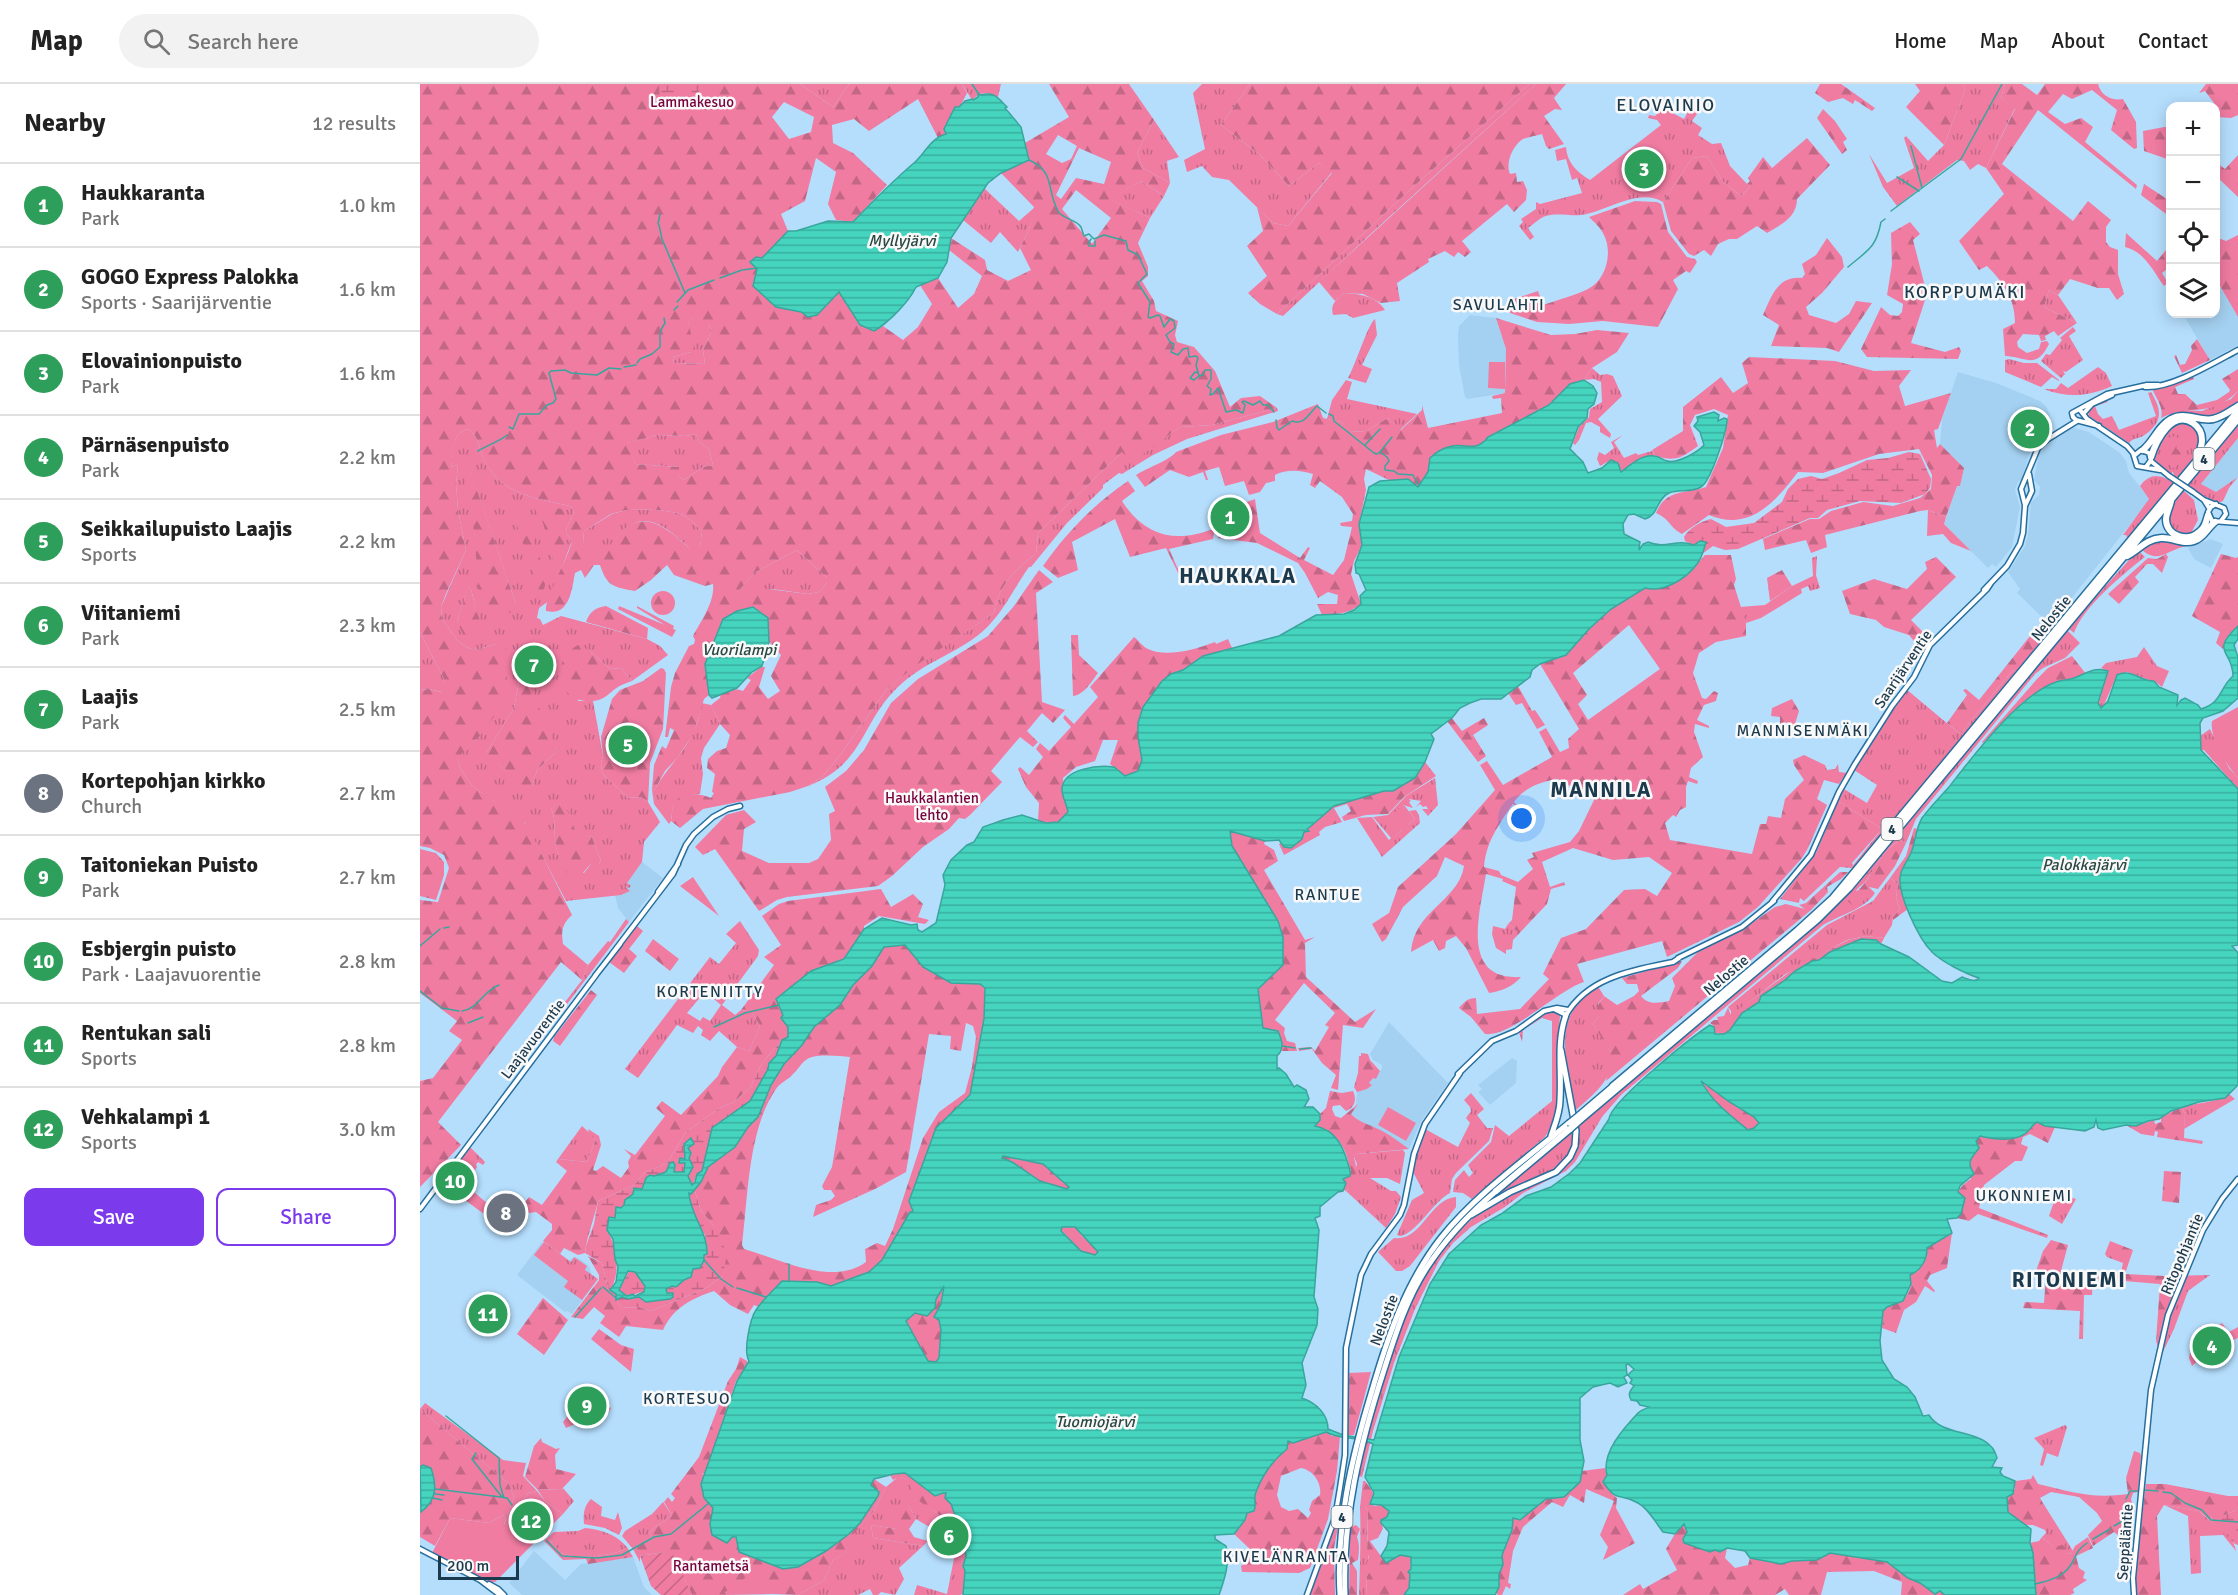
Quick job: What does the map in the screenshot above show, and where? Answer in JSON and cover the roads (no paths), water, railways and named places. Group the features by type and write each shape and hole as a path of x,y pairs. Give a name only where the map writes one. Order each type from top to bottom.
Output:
{"highway":[{"path":"2142,450 2160,428 2172,418 2181,416 2202,420 2213,419 2225,415 2238,406"},
{"name":"Nelostie","path":"1346,1595 1346,1536 1361,1438 1394,1340 1416,1286 1434,1256 1468,1216 1612,1086 1833,898 2238,411"},
{"name":"Nelostie","path":"1579,1117 1837,901 2238,419"},
{"path":"2151,458 2155,443 2162,433 2171,424 2182,420 2193,423 2200,432 2202,445 2198,459"},
{"path":"2171,500 2166,522 2176,535 2187,538 2195,535 2202,530 2209,512"},
{"path":"2123,558 2155,539 2194,541 2202,537 2218,522"},
{"path":"1551,1138 1559,1115 1562,1029 1567,1012"},
{"path":"1468,1216 1476,1214 1510,1192 1556,1172 1570,1157 1575,1146 1576,1131 1561,1050"},
{"name":"Nelostie","path":"1340,1595 1342,1522 1361,1438 1378,1368 1413,1281 1429,1255 1453,1224 1474,1203 1551,1138 1569,1126"}],"main road":[{"path":"2062,430 2073,411 2102,396 2179,379 2238,350"},
{"path":"2029,474 2032,491 2029,495 2025,495 2022,492 2038,448 2078,421 2092,404 2118,391"},
{"path":"2078,410 2127,446 2137,466 2160,470"},
{"path":"2072,416 2078,421 2099,426"},
{"path":"2127,446 2142,450 2160,470 2204,500 2224,508 2226,514 2236,522"},
{"path":"2134,456 2142,450"},
{"path":"2146,467 2151,458"},
{"path":"2024,485 2031,486"},
{"name":"Saarijärventie","path":"2022,492 2025,506"},
{"name":"Saarijärventie","path":"1567,1012 1580,995 1600,982 1679,958 1742,927 1772,902 1811,855 1836,798 1855,764 1887,712 1914,677 1930,645 1991,583 2020,544 2025,506 2029,495"},
{"path":"2204,500 2209,512 2218,522 2236,522"},
{"path":"2209,512 2216,504"},
{"path":"2218,522 2226,514"},
{"name":"Laajavuorentie","path":"420,1209 674,874 686,845 703,825 728,809 740,806"},
{"path":"1307,1595 1335,1518 1344,1465 1346,1348 1361,1275 1371,1254 1400,1215 1414,1154 1422,1131 1460,1073 1489,1044 1516,1031 1544,1011 1554,1009 1567,1012"},
{"name":"Ritopohjantie","path":"2141,1492 2154,1372 2172,1307 2203,1230 2222,1199 2238,1179"},
{"name":"Seppäläntie","path":"2134,1595 2133,1578 2141,1492"},
{"path":"420,1549 494,1586 502,1595"}],"water":[{"name":"Myllyjärvi","path":"978,93 993,95 1007,107 1005,108 1021,127 1029,160 1001,173 988,183 951,238 947,262 938,278 916,287 898,312 874,331 860,325 839,292 817,315 808,317 801,312 776,307 753,286 757,269 750,262 756,257 762,258 788,231 796,231 828,221 853,222 915,162 932,142 946,134 944,129 955,107 978,97"},
{"path":"1584,380 1593,386 1597,393 1594,404 1588,409 1587,418 1578,427 1570,449 1583,462 1588,473 1602,468 1611,460 1618,463 1621,472 1645,457 1656,456 1671,461 1682,459 1704,445 1700,432 1694,426 1698,421 1697,417 1714,412 1719,415 1718,421 1727,419 1718,455 1705,483 1693,490 1669,493 1650,517 1645,519 1634,514 1628,515 1623,524 1624,534 1640,542 1639,550 1643,544 1648,542 1661,545 1687,543 1694,545 1700,541 1706,542 1697,564 1674,584 1652,589 1645,588 1611,609 1566,655 1540,664 1532,670 1530,677 1501,699 1481,699 1460,708 1452,718 1431,734 1434,739 1425,762 1415,778 1393,791 1384,791 1334,806 1307,829 1309,831 1304,832 1302,839 1291,848 1284,847 1279,840 1265,841 1230,831 1232,846 1278,921 1283,937 1283,965 1258,989 1263,1028 1278,1031 1282,1041 1281,1050 1277,1056 1277,1069 1279,1068 1286,1074 1294,1087 1297,1085 1306,1090 1309,1099 1304,1107 1313,1107 1320,1114 1320,1120 1315,1126 1323,1128 1338,1141 1345,1154 1350,1173 1350,1176 1343,1179 1346,1183 1343,1191 1338,1192 1320,1207 1320,1216 1315,1218 1319,1230 1314,1297 1318,1309 1317,1325 1302,1363 1306,1385 1302,1398 1320,1410 1326,1419 1328,1429 1343,1435 1374,1440 1399,1357 1430,1284 1449,1254 1481,1225 1526,1196 1551,1187 1570,1173 1580,1163 1613,1111 1637,1085 1710,1025 1714,1027 1715,1034 1724,1034 1730,1030 1742,1013 1759,1002 1761,996 1795,971 1830,952 1861,939 1876,940 1909,957 1942,981 1952,983 1962,977 1971,980 1979,978 1954,967 1932,952 1909,914 1901,891 1901,873 1911,853 1922,818 2012,713 2042,689 2056,682 2094,670 2108,671 2098,703 2101,708 2108,701 2117,675 2122,673 2154,681 2159,687 2178,695 2177,705 2185,698 2201,709 2213,703 2233,676 2224,647 2229,635 2238,626 2238,639 2234,645 2238,657 2238,698 2223,711 2203,718 2200,723 2201,750 2238,789 2238,945 2232,946 2238,953 2238,1085 2225,1098 2199,1102 2136,1126 2126,1125 2103,1130 2098,1128 2096,1120 2094,1127 2085,1131 2045,1126 2037,1122 2026,1133 2016,1138 1997,1139 1980,1136 1976,1141 1979,1148 1970,1163 1974,1174 1960,1186 1958,1192 1965,1198 1961,1214 1957,1218 1947,1219 1952,1233 1927,1248 1923,1264 1910,1275 1911,1284 1903,1301 1883,1311 1880,1341 1882,1360 1894,1379 1907,1387 1915,1397 1923,1416 1929,1415 1945,1427 1976,1437 1993,1448 1997,1458 1992,1467 2002,1468 2000,1472 2003,1476 2015,1481 2013,1494 2007,1497 2008,1512 2031,1529 2030,1543 2033,1553 2036,1595 1945,1595 1940,1591 1935,1594 1887,1562 1830,1553 1817,1560 1781,1564 1750,1558 1745,1551 1727,1548 1720,1552 1715,1550 1710,1552 1684,1543 1683,1539 1687,1532 1684,1524 1675,1534 1663,1532 1642,1506 1612,1493 1603,1482 1607,1475 1607,1458 1610,1450 1626,1426 1638,1413 1649,1407 1631,1400 1630,1393 1634,1386 1630,1383 1632,1380 1628,1375 1634,1369 1628,1364 1626,1365 1627,1375 1624,1377 1627,1383 1618,1387 1610,1383 1593,1387 1580,1398 1580,1440 1584,1461 1580,1482 1564,1497 1546,1499 1520,1520 1513,1518 1512,1530 1502,1555 1503,1565 1499,1574 1499,1587 1495,1595 1404,1595 1409,1588 1410,1574 1408,1572 1411,1569 1411,1557 1400,1555 1386,1563 1381,1556 1387,1546 1389,1532 1381,1520 1387,1517 1389,1511 1381,1505 1370,1504 1374,1493 1365,1477 1373,1444 1326,1432 1293,1443 1288,1441 1287,1449 1273,1463 1258,1486 1254,1511 1247,1513 1245,1520 1234,1534 1215,1535 1215,1539 1226,1546 1227,1552 1226,1570 1219,1595 963,1595 965,1549 970,1537 956,1518 951,1504 945,1498 946,1493 935,1496 905,1473 874,1479 871,1485 879,1492 878,1496 860,1523 826,1551 798,1567 783,1569 739,1552 736,1537 732,1537 727,1543 712,1535 710,1524 713,1508 704,1498 701,1484 737,1381 749,1361 747,1343 754,1314 782,1281 817,1282 831,1286 869,1272 882,1260 910,1212 913,1211 909,1201 936,1128 970,1095 984,1019 985,988 980,984 951,983 923,967 905,945 884,947 872,966 853,985 840,1005 814,1027 802,1045 784,1064 771,1085 758,1117 748,1127 735,1147 708,1167 701,1182 691,1194 689,1193 692,1209 705,1238 707,1254 704,1255 700,1268 693,1269 691,1277 676,1287 666,1289 667,1293 673,1293 670,1299 646,1302 639,1297 628,1299 622,1297 616,1300 616,1294 610,1290 616,1282 618,1267 613,1239 607,1230 609,1217 615,1218 616,1207 621,1208 624,1205 625,1200 633,1194 634,1188 642,1189 646,1178 650,1175 666,1172 670,1163 673,1162 675,1165 674,1172 684,1172 685,1163 679,1163 680,1158 685,1159 684,1144 691,1138 694,1144 688,1148 693,1167 688,1176 692,1185 695,1182 697,1174 702,1171 712,1128 750,1101 769,1063 776,1056 782,1040 788,1037 788,1027 781,1018 783,1015 776,999 811,971 844,959 864,929 882,918 911,925 917,924 918,930 922,932 936,923 945,885 943,875 951,860 967,845 974,842 983,827 1022,815 1046,823 1058,822 1068,812 1062,789 1068,776 1083,769 1100,767 1114,767 1125,776 1138,771 1142,760 1138,723 1143,707 1162,681 1203,656 1279,636 1316,615 1344,614 1361,604 1360,596 1366,590 1359,574 1356,573 1355,564 1362,545 1359,524 1369,487 1380,481 1408,479 1418,487 1428,472 1430,458 1437,452 1457,445 1479,445 1488,437 1549,405 1570,384","holes":["1701,1081 1754,1117 1759,1123 1748,1130 1710,1095","1003,1156 1043,1164 1069,1187 1067,1189 1040,1181 1002,1158","1062,1227 1075,1227 1098,1252 1095,1255 1081,1251 1061,1231","628,1271 635,1272 645,1286 644,1292 635,1296 633,1294 627,1296 619,1290","944,1286 941,1304 934,1317 939,1320 941,1330 939,1358 936,1362 928,1361 906,1321 915,1313 927,1316 935,1308 936,1299"]},
{"name":"Vuorilampi","path":"753,607 768,618 769,642 762,666 752,672 737,688 712,698 709,695 705,664 723,619 737,611"},
{"path":"423,1465 431,1468 435,1487 433,1498 421,1512 420,1467"}],"waterway":[{"path":"972,84 978,93"},
{"path":"1891,211 1961,159 2002,84"},
{"path":"1911,146 1922,188"},
{"path":"1029,160 1038,165 1047,176 1054,203 1060,214 1079,224 1084,236 1089,234 1094,239 1104,235 1126,241 1128,250 1138,255 1147,274 1138,283 1150,302 1148,317 1160,316 1164,327 1170,319 1174,321 1175,328 1166,335 1174,344 1171,352 1178,355 1183,349 1188,348 1189,357 1198,358 1196,365 1199,376 1203,375 1205,370 1211,370 1211,379 1207,386 1211,389 1210,395 1218,388 1226,412 1236,410 1243,413 1245,405 1242,402 1244,401 1253,405 1260,401 1274,412"},
{"path":"1897,177 1919,191"},
{"path":"658,224 660,214"},
{"path":"1848,267 1874,243 1881,222 1885,219"},
{"path":"659,225 662,239 685,293"},
{"path":"1091,239 1089,246 1095,246 1095,241"},
{"path":"720,278 742,270 757,268"},
{"path":"677,302 688,290 714,280"},
{"path":"674,310 678,306"},
{"path":"637,363 660,347 660,333 665,323 664,318"},
{"path":"624,367 636,365"},
{"path":"509,427 513,429 519,414 539,414 547,405 553,403 556,399 549,373 551,371 565,370 571,373 597,375 609,368 621,369"},
{"path":"1198,373 1195,372 1190,378 1194,380 1199,376"},
{"path":"1276,420 1279,430 1292,421 1300,422 1317,406 1326,413"},
{"path":"1329,414 1333,416 1334,421 1374,453 1380,452 1387,457 1389,461 1385,470 1413,475 1419,486"},
{"path":"1365,445 1380,429"},
{"path":"478,451 507,435"},
{"path":"1380,452 1392,437"},
{"path":"444,928 449,927"},
{"path":"420,946 440,929"},
{"path":"462,1011 468,1010 499,985"},
{"path":"420,991 442,1008 459,1011"},
{"path":"714,1027 745,1013 779,1005"},
{"path":"468,1023 483,1017"},
{"path":"1283,1046 1295,1048"},
{"path":"1300,1049 1311,1048"},
{"path":"704,1260 721,1279 733,1287"},
{"path":"789,1264 789,1281"},
{"path":"603,1287 616,1298"},
{"path":"575,1317 601,1288"},
{"path":"737,1288 766,1297"},
{"path":"446,1416 499,1458 500,1485 504,1498"},
{"path":"476,1453 472,1459 502,1497"},
{"path":"435,1489 507,1498 512,1505"},
{"path":"2145,1490 2158,1491"},
{"path":"2126,1499 2130,1491 2138,1491"},
{"path":"2163,1492 2171,1493 2185,1503 2202,1510 2211,1520 2238,1522"},
{"path":"435,1494 444,1495"},
{"path":"433,1498 442,1500"},
{"path":"2114,1526 2121,1522 2128,1512 2126,1502"},
{"path":"547,1541 562,1556 597,1558 622,1555 654,1537 671,1534 709,1503"},
{"path":"2093,1539 2110,1529"},
{"path":"2035,1584 2054,1578 2067,1570 2078,1551 2087,1543"}],"place":[{"name":"Elovainionpuisto","path":"1644,169"},
{"name":"GOGO Express Palokka","path":"2030,429"},
{"name":"Haukkaranta","path":"1230,517"},
{"name":"Laajis","path":"534,665"},
{"name":"Seikkailupuisto Laajis","path":"628,745"},
{"name":"Esbjergin puisto","path":"455,1181"},
{"name":"Kortepohjan kirkko","path":"506,1213"},
{"name":"Rentukan sali","path":"488,1314"},
{"name":"Pärnäsenpuisto","path":"2212,1346"},
{"name":"Taitoniekan Puisto","path":"587,1406"},
{"name":"Vehkalampi 1","path":"531,1521"},
{"name":"Viitaniemi","path":"949,1536"}],"district":[{"name":"ELOVAINIO","path":"1666,105"},
{"name":"KORPPUMÄKI","path":"1965,292"},
{"name":"SAVULAHTI","path":"1499,304"},
{"name":"HAUKKALA","path":"1238,576"},
{"name":"MANNISENMÄKI","path":"1803,730"},
{"name":"MANNILA","path":"1601,790"},
{"name":"RANTUE","path":"1328,894"},
{"name":"KORTENIITTY","path":"710,991"},
{"name":"UKONNIEMI","path":"2024,1195"},
{"name":"RITONIEMI","path":"2069,1280"},
{"name":"KORTESUO","path":"687,1398"},
{"name":"KIVELÄNRANTA","path":"1286,1556"}],"park label":[{"name":"Lammakesuo","path":"692,102"},
{"name":"Haukkalantien lehto","path":"932,806"},
{"name":"Rantametsä","path":"711,1566"}],"water label":[{"name":"Palokkajärvi","path":"2084,864"},
{"name":"Tuomiojärvi","path":"1095,1421"}]}
